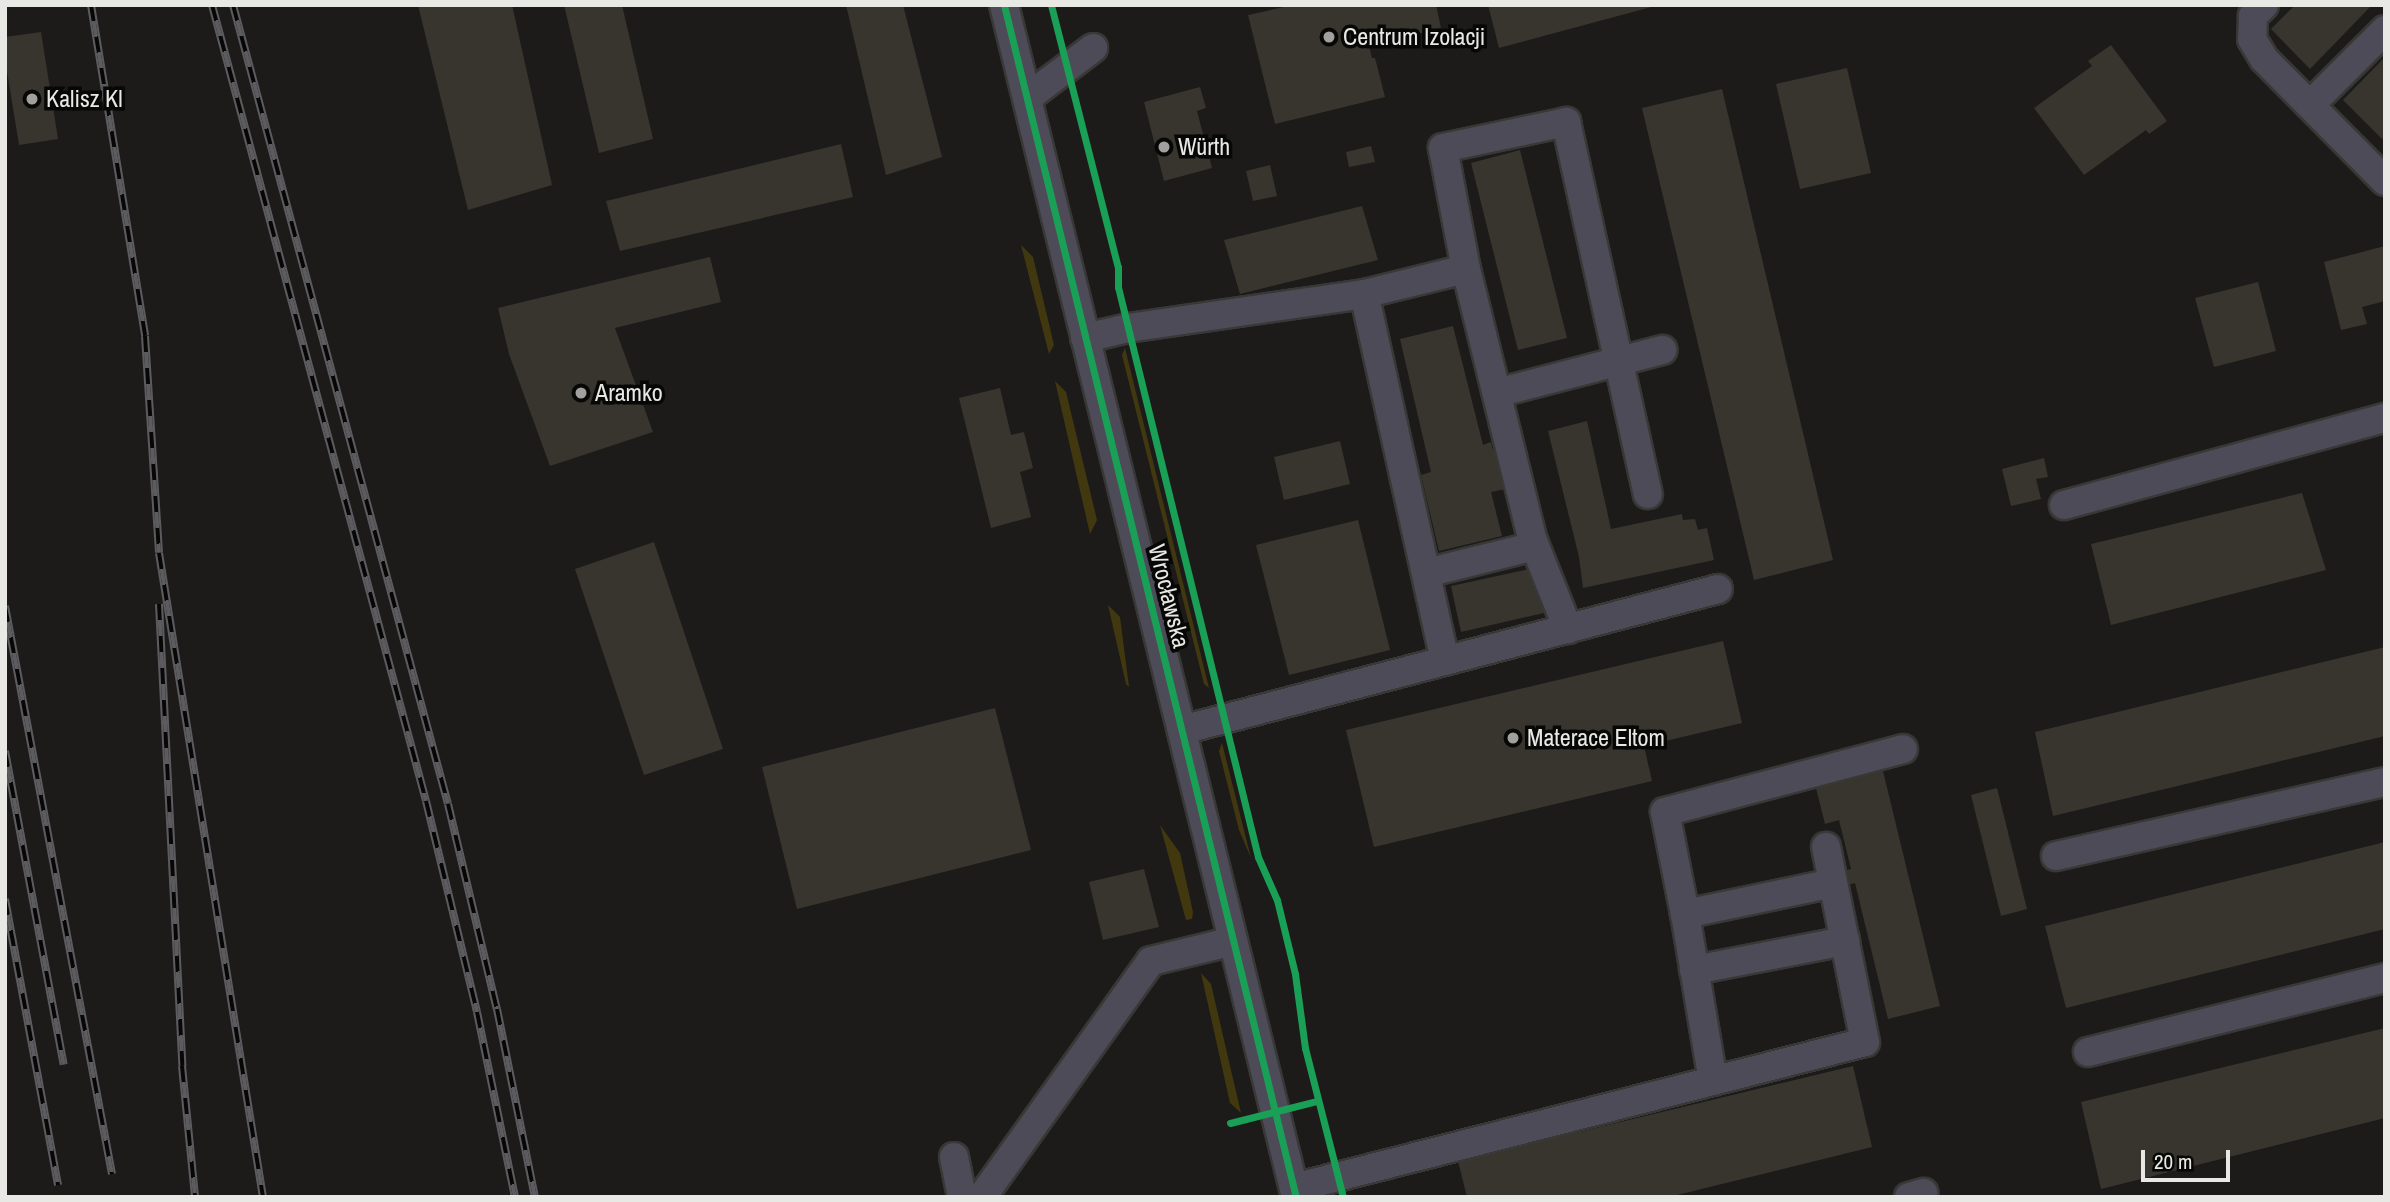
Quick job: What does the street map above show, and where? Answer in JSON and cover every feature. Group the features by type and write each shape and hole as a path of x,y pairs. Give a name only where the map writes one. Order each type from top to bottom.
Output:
{"street":[{"name":"Wrocławska","path":"1004,5 1295,1192"},
{"path":"2264,5 2253,16 2252,38 2264,59 2384,177"},
{"path":"2310,105 2385,30"},
{"path":"1027,98 1093,48"},
{"path":"1567,629 1535,546 1466,269 1443,148 1566,122 1648,494"},
{"path":"1085,338 1128,328 1364,294 1466,269"},
{"path":"1364,294 1446,661"},
{"path":"1497,393 1662,350"},
{"path":"2064,505 2385,418"},
{"path":"1426,573 1535,546"},
{"path":"1182,730 1718,589"},
{"path":"1713,1081 1665,812 1903,749"},
{"path":"2056,856 2385,782"},
{"path":"1295,1192 1865,1042 1826,847"},
{"path":"1685,914 1833,883"},
{"path":"982,1197 1151,961 1233,941"},
{"path":"1694,970 1845,941"},
{"path":"2088,1052 2385,978"},
{"path":"954,1157 962,1197"}],"shaded area":[{"path":"1021,245 1033,257 1054,345 1049,354"},
{"path":"1125,348 1209,688 1204,684 1122,355"},
{"path":"1055,381 1066,392 1097,520 1090,534"},
{"path":"1108,605 1120,617 1129,687 1126,684"},
{"path":"1222,743 1251,858 1239,830 1219,751"},
{"path":"1160,825 1180,853 1193,912 1192,919 1186,920"},
{"path":"1201,973 1211,984 1241,1113 1230,1103"}],"building":[{"path":"418,5 512,5 552,185 468,210"},
{"path":"564,5 622,5 653,139 599,153"},
{"path":"846,5 903,5 942,157 886,175"},
{"name":"Centrum Izolacji","path":"1293,5 1436,5 1441,28 1369,46 1372,58 1375,58 1385,97 1275,124 1248,15"},
{"path":"1488,5 1655,5 1655,6 1499,48"},
{"path":"2295,5 2372,5 2310,69 2271,29"},
{"name":"Kalisz Kl","path":"41,32 58,139 19,145 5,59 5,37"},
{"path":"2111,45 2167,121 2149,134 2146,130 2084,175 2034,108 2092,66 2088,61"},
{"path":"2385,57 2385,137 2382,139 2343,100"},
{"path":"1847,68 1871,173 1800,189 1776,84"},
{"path":"1200,87 1206,108 1197,111 1212,168 1164,181 1144,102"},
{"path":"1722,89 1833,560 1754,580 1642,108"},
{"path":"841,144 853,197 620,251 606,201"},
{"path":"1371,146 1375,162 1349,167 1346,152"},
{"path":"1520,150 1567,338 1518,350 1471,163"},
{"path":"1270,165 1277,196 1253,201 1246,171"},
{"path":"1362,206 1378,260 1240,294 1224,240"},
{"path":"2385,246 2385,301 2362,307 2367,324 2341,330 2324,262"},
{"name":"Aramko","path":"710,257 721,302 615,328 653,432 550,466 509,354 498,308"},
{"path":"2258,282 2276,351 2214,367 2195,298"},
{"path":"1453,326 1483,445 1491,442 1493,450 1496,450 1506,489 1491,492 1502,536 1439,551 1421,475 1431,472 1400,339"},
{"path":"1000,388 1011,435 1024,432 1033,468 1020,472 1031,517 991,528 959,398"},
{"path":"1587,421 1611,529 1682,514 1683,520 1695,519 1698,530 1707,528 1714,560 1583,588 1579,557 1548,431"},
{"path":"1340,441 1350,484 1284,500 1274,457"},
{"path":"2044,458 2048,477 2036,479 2041,499 2011,506 2002,469"},
{"path":"2302,493 2326,570 2111,625 2091,544"},
{"path":"1358,520 1390,650 1289,675 1256,545"},
{"path":"654,542 723,749 644,775 575,569"},
{"path":"1534,568 1544,613 1461,632 1451,586"},
{"name":"Materace Eltom","path":"1723,641 1742,723 1644,746 1652,781 1374,847 1346,730"},
{"path":"2385,647 2385,736 2053,816 2035,732"},
{"path":"995,708 1031,850 797,909 762,767"},
{"path":"1883,771 1940,1006 1888,1019 1855,883 1844,886 1842,871 1851,869 1839,820 1825,824 1816,788"},
{"path":"1997,788 2027,909 2001,916 1971,795"},
{"path":"2385,842 2385,929 2066,1008 2045,926"},
{"path":"1144,869 1159,927 1103,940 1089,882"},
{"path":"2385,1028 2385,1118 2101,1189 2081,1102"},
{"path":"1853,1066 1872,1147 1669,1197 1467,1197 1458,1161"}],"railway":[{"path":"91,5 145,336 159,553 263,1197"},
{"path":"212,5 426,801 477,1012 515,1197"},
{"path":"233,5 448,804 497,1009 535,1197"},
{"path":"159,604 182,1066 195,1197"},
{"path":"5,606 112,1174"},
{"path":"5,751 64,1065"},
{"path":"5,899 58,1185"}],"cycle path":[{"path":"1004,5 1296,1197"},
{"path":"1051,5 1118,267 1118,287 1258,857 1277,900 1295,974 1305,1048 1343,1197"},
{"path":"1230,1123 1317,1101"}],"place":[{"name":"Centrum Izolacji","path":"1329,37"},
{"name":"Kalisz Kl","path":"32,99"},
{"name":"Würth","path":"1164,147"},
{"name":"Aramko","path":"581,393"},
{"name":"Materace Eltom","path":"1513,738"}]}
